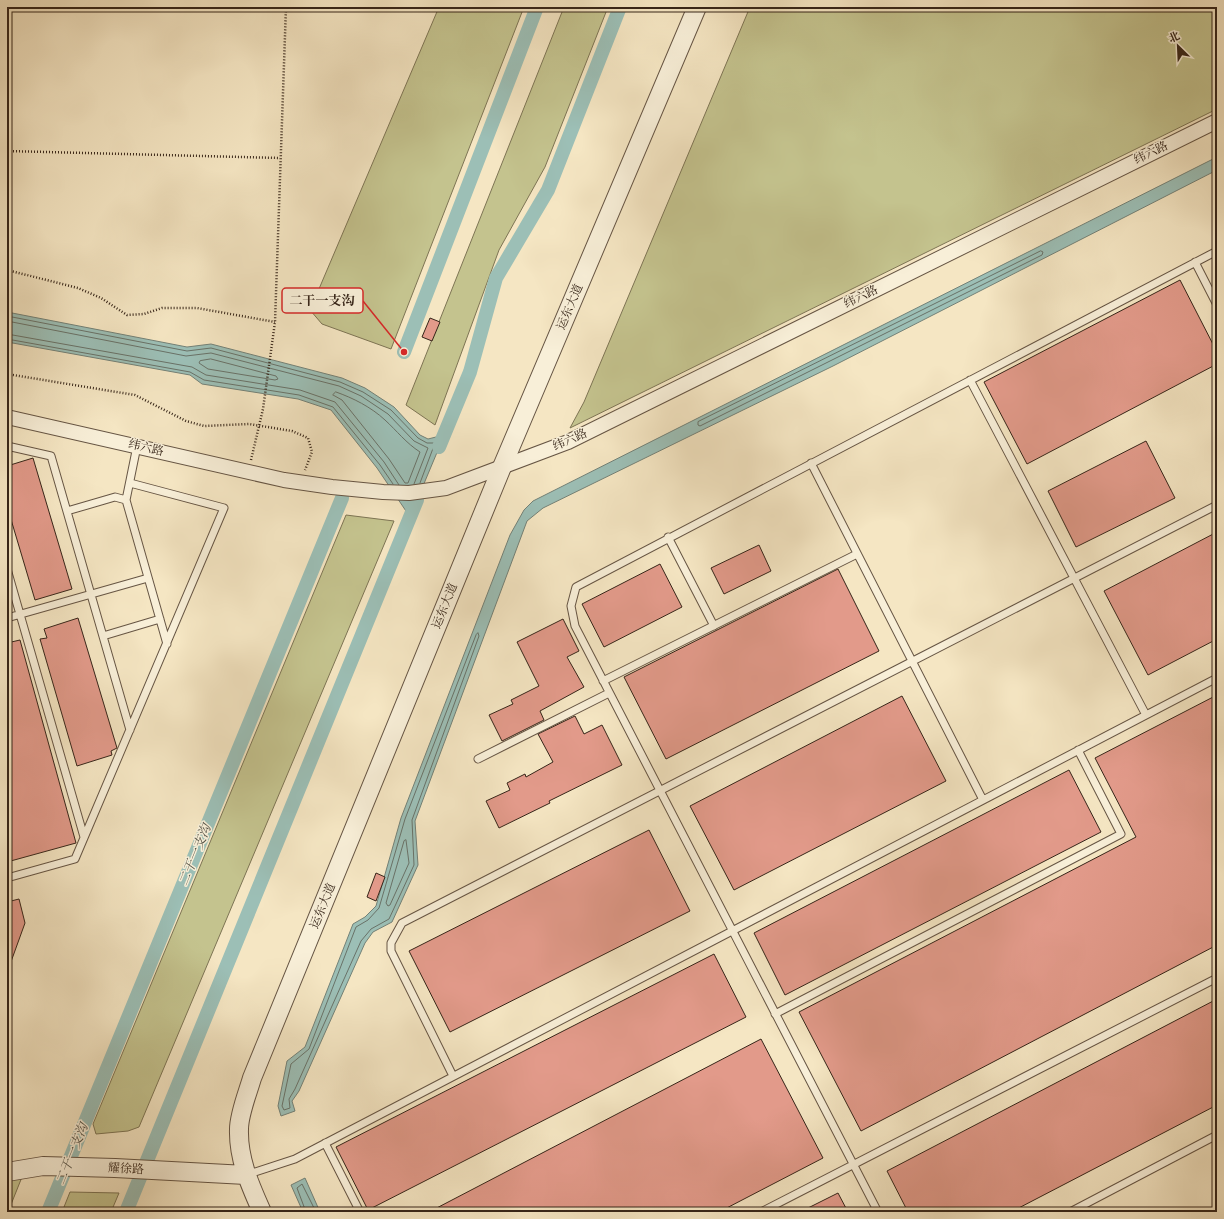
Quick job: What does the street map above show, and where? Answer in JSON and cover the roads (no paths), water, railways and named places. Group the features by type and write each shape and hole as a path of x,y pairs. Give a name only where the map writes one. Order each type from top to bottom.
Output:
{"street":[{"name":"运东大道","path":"262,1212 246,1175 242,1160 239,1128 252,1078 502,467 697,7"},
{"name":"纬六路","path":"7,416 290,480 332,487 383,492 409,493 436,491 568,442 1217,121"},
{"name":"耀徐路","path":"7,1172 43,1166 246,1175"}],"lane":[{"path":"878,1212 575,626 571,606 576,587 668,537 1217,251"},
{"path":"1195,262 1217,305"},
{"path":"970,380 1146,715"},
{"path":"7,446 51,456 130,730"},
{"path":"137,446 126,500 167,644"},
{"path":"811,463 984,800"},
{"path":"7,878 75,859 224,508 130,483"},
{"path":"67,511 115,497 126,500"},
{"path":"453,1076 391,952 391,943 402,923 1217,505"},
{"path":"668,537 714,626"},
{"path":"603,681 857,554"},
{"path":"7,569 84,837"},
{"path":"7,618 148,578"},
{"path":"103,636 160,619"},
{"path":"246,1175 295,1159 325,1144 1217,678"},
{"path":"478,759 609,693"},
{"path":"775,1014 1121,834 1078,750"},
{"path":"761,1212 1217,978"},
{"path":"1070,1212 1217,1135"},
{"path":"325,1144 360,1212"}],"water":[{"path":"1217,157 1217,170 833,366 543,508 527,521 415,821 418,865 392,922 373,932 365,943 299,1091 292,1101 295,1111 281,1116 278,1106 287,1061 305,1047 353,924 365,917 376,906 401,818 510,535 524,510 533,501"},
{"path":"7,312 187,347 211,344 342,378 365,388 394,407 420,435 428,439 436,437 446,431 410,517 377,468 331,410 298,399 202,384 190,375 7,342"},
{"path":"305,1178 320,1212 303,1212 291,1185"}],"waterway":[{"name":"二干一支沟","path":"404,352 537,7"},
{"path":"439,447 470,372 496,278 548,190 620,7"},
{"name":"二干一支沟","path":"48,1212 342,498"},
{"path":"126,1212 417,500"}],"place":[{"name":"二干一支沟","path":"404,352"}]}
